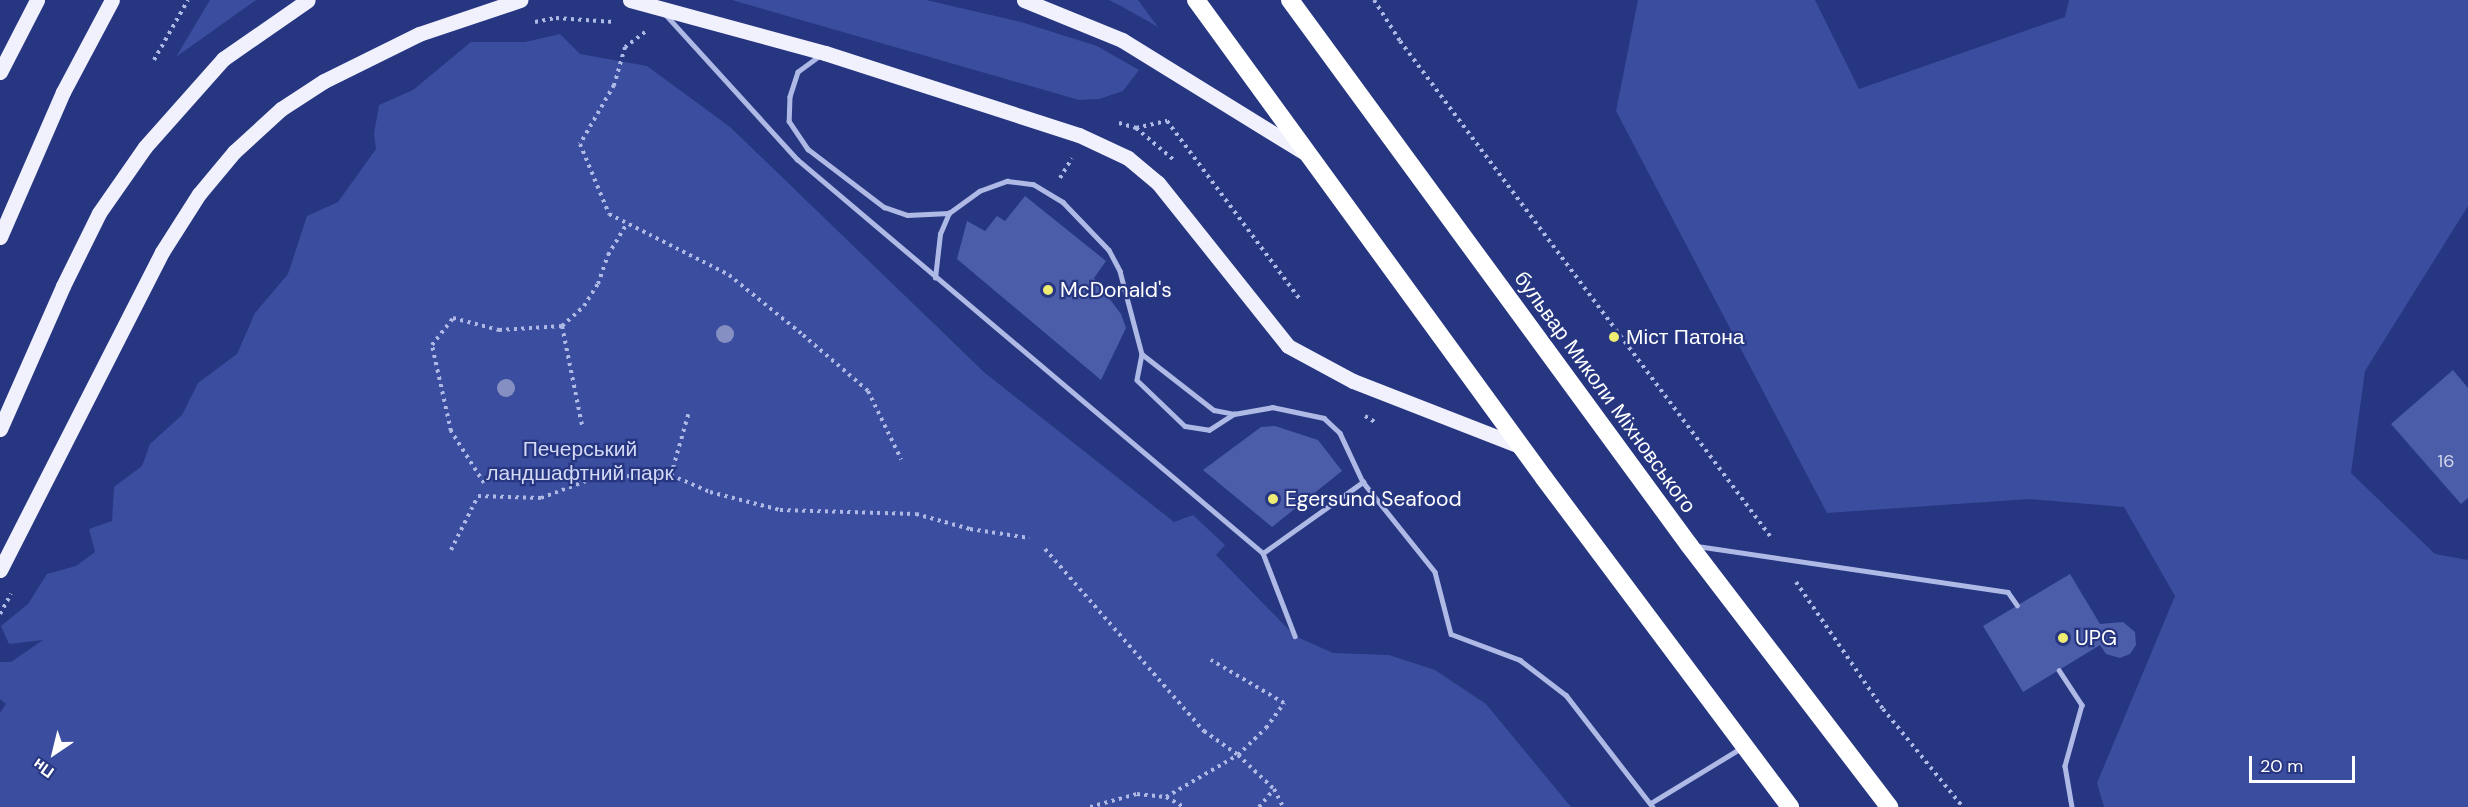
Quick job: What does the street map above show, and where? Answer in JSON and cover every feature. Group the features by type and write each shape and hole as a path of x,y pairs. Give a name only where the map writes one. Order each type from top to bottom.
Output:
{"highway":[{"path":"1196,0 1520,446 1790,807"},
{"name":"бульвар Миколи Міхновського","path":"1290,0 1689,545 1889,807"}],"main road":[{"path":"0,72 37,0"},
{"path":"0,237 63,92 112,0"},
{"path":"0,429 99,213 145,147 222,59 308,0"},
{"path":"0,570 162,252 199,194 234,152 281,109 324,81 418,34 520,0"},
{"path":"630,0 657,5 825,53 1079,135 1128,158 1158,183 1288,346 1353,381 1520,446"},
{"path":"1024,0 1122,40 1305,153"}],"lane":[{"path":"657,5 797,159 935,278 1069,386 1263,553 1295,636"},
{"path":"825,53 798,72 790,97 789,121 808,150 884,207 907,215 949,213"},
{"path":"935,278 940,234 949,213 979,191 1007,181 1033,184 1063,202 1108,250 1120,271 1142,354 1137,380 1185,426 1209,430 1234,414 1272,407 1324,418 1340,433 1363,482 1435,572 1451,634 1520,660 1566,695 1652,805 1744,746"},
{"path":"1142,354 1215,410 1234,414"},
{"path":"1263,553 1363,482"},
{"path":"1689,545 1787,563 2008,592 2017,605"},
{"path":"2060,670 2082,705 2065,766 2072,807"}],"path":[{"path":"154,60 188,0"},
{"path":"1374,0 1400,41 1761,520 1787,563 1801,593 1882,709 1963,807"},
{"path":"525,24 556,18 604,20 626,25"},
{"path":"637,27 647,30 625,47 614,85 580,144 609,214 626,225 729,275 803,335 868,391 900,459"},
{"path":"1136,128 1167,121 1299,298"},
{"path":"484,483 451,431 432,345 453,318 499,330 562,326 584,306 598,284 608,255 626,225"},
{"path":"562,326 582,425"},
{"path":"671,475 689,412"},
{"path":"451,550 478,496 541,498 597,477 671,475 710,492 780,510 916,514 970,530 1029,538"},
{"path":"1045,549 1204,731 1238,755 1274,789 1283,807"},
{"path":"0,614 17,584"},
{"path":"1166,797 1238,755 1266,728 1284,703 1211,660"},
{"path":"1259,807 1274,789"},
{"path":"1090,807 1137,794 1166,797 1184,807"}],"green space":[{"path":"210,0 256,0 176,57"},
{"path":"732,0 926,0 1021,22 1097,46 1139,70 1123,91 1099,99 1079,100"},
{"path":"1109,0 1138,0 1158,27 1121,6"},
{"path":"1638,0 1815,0 1859,89 2065,17 2069,0 2468,0 2468,206 2365,371 2351,473 2435,554 2468,560 2468,807 2104,807 2097,783 2175,596 2124,507 2029,499 1827,513 1616,111"},
{"name":"Печерський ландшафтний парк","path":"560,34 580,54 647,66 730,127 985,373 1174,522 1193,515 1225,545 1216,555 1295,636 1333,653 1389,655 1435,670 1486,704 1571,807 0,807 0,713 6,704 0,699 0,662 11,662 43,640 9,644 1,626 28,604 47,574 76,566 95,552 89,529 112,521 114,487 142,466 150,444 182,415 198,383 237,354 255,313 288,274 307,216 338,202 376,149 374,134 379,105 413,90 471,42 525,42"}],"building":[{"name":"McDonald's","path":"1025,196 1106,261 1094,278 1121,314 1126,328 1101,380 957,259 967,221 985,231 997,216 1005,221"},
{"path":"2453,370 2468,388 2468,498 2461,504 2391,424"},
{"name":"Egersund Seafood","path":"1275,426 1318,440 1342,471 1272,527 1203,470 1261,427"},
{"name":"UPG","path":"2070,574 2100,624 2123,622 2135,632 2136,645 2130,654 2120,658 2106,654 2100,645 2023,692 1983,626"}],"place":[{"name":"McDonald's","path":"1048,290"},
{"name":"Міст Патона","path":"1614,337"},
{"name":"Egersund Seafood","path":"1273,499"},
{"name":"UPG","path":"2063,638"}]}
